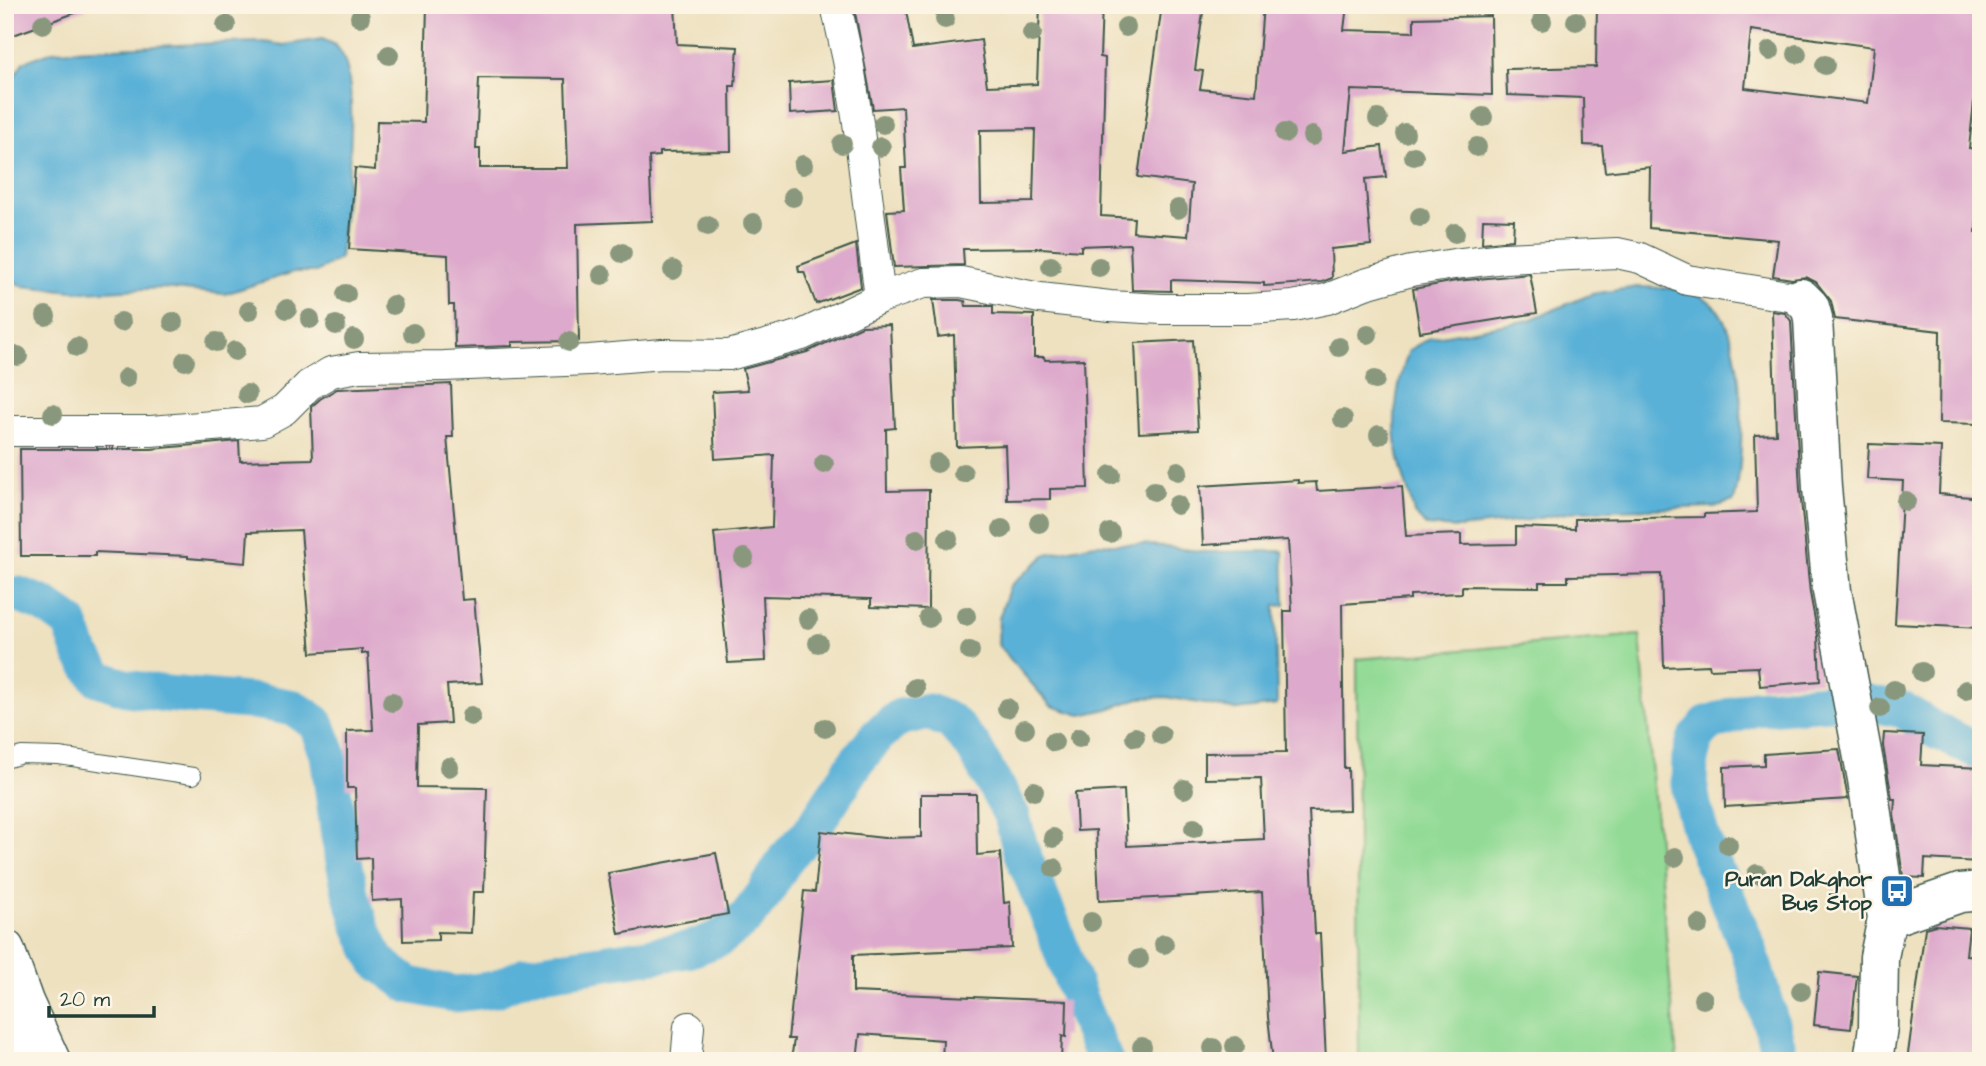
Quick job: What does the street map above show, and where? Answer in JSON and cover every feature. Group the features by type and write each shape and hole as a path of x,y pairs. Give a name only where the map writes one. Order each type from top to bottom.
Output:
{"main road":[{"path":"1801,298 1810,307 1813,318 1822,488 1832,591 1849,678 1887,918 1879,957 1878,1027 1873,1061"},
{"path":"1887,918 1960,893 1981,891"},
{"path":"5,949 24,1002 51,1061"},
{"path":"5,1010 25,1061"}],"street":[{"path":"836,5 858,122 880,298"},
{"path":"5,431 151,431 262,422 284,410 309,385 331,372 359,367 589,360 663,354 729,355 802,335 880,298 923,283 961,282 1040,298 1110,306 1248,309 1293,306 1327,299 1388,277 1454,264 1504,258 1617,253 1640,258 1687,280 1801,298"},
{"path":"686,1061 689,1027"}],"lane":[{"path":"5,760 22,755 59,756 193,776"}],"green space":[{"path":"1640,635 1677,1061 1359,1061 1357,659"}],"water":[{"path":"322,39 336,46 345,61 350,85 350,147 340,258 316,272 294,272 225,294 162,288 83,292 22,286 5,276 5,93 23,62 53,51 218,43 264,42 284,45"},
{"path":"1637,287 1694,293 1710,302 1722,317 1731,339 1740,396 1741,456 1734,501 1714,507 1577,511 1523,521 1459,528 1427,526 1414,514 1398,452 1395,422 1397,394 1409,350 1430,338 1529,320 1592,294"},
{"path":"1095,544 1143,544 1206,552 1283,551 1285,605 1275,606 1277,705 1237,710 1166,697 1139,698 1081,715 1051,706 998,645 999,618 1010,586 1047,554"}],"building":[{"path":"5,5 85,5 86,9 5,38"},
{"path":"427,5 675,5 677,44 738,47 735,86 730,86 731,151 659,152 659,156 649,157 652,221 577,224 579,341 512,342 512,346 455,348 454,305 449,305 448,255 349,249 355,168 375,170 377,121 424,122","holes":["479,78 565,79 568,168 480,168 480,149 476,149"]},
{"path":"905,5 913,49 981,40 987,86 1037,84 1040,5 1102,5 1100,57 1105,58 1101,216 1134,218 1133,232 1188,236 1192,184 1138,177 1162,5 1204,5 1195,70 1203,71 1200,89 1256,95 1263,5 1347,5 1344,30 1414,32 1414,18 1491,16 1492,95 1351,90 1345,151 1382,146 1386,177 1365,179 1371,245 1331,249 1332,278 1322,282 1264,286 1264,283 1171,280 1171,291 1132,290 1130,244 1081,246 1081,251 1041,248 963,249 964,265 894,267 887,211 904,210 901,168 906,168 903,107 873,109 854,7","holes":["1035,129 1033,202 981,203 980,130"]},
{"path":"1597,5 1981,5 1981,36 1969,148 1981,149 1975,198 1979,198 1976,232 1981,232 1981,424 1939,423 1940,331 1835,319 1831,301 1816,282 1806,277 1792,279 1773,276 1778,240 1649,228 1650,167 1605,172 1602,146 1584,145 1583,98 1507,95 1506,69 1596,67","holes":["1751,30 1874,47 1868,103 1745,88"]},
{"path":"834,80 838,111 790,114 789,83"},
{"path":"1483,219 1514,220 1513,240 1482,243"},
{"path":"856,244 861,287 816,304 804,272 799,272 798,266"},
{"path":"1530,274 1537,313 1420,332 1413,289 1456,281"},
{"path":"933,300 965,301 966,306 993,306 993,314 1034,315 1034,357 1044,357 1045,360 1084,359 1088,488 1050,489 1050,499 1007,500 1005,445 957,447 954,335 938,337"},
{"path":"1772,311 1785,313 1791,321 1800,490 1810,593 1818,636 1820,681 1760,686 1758,667 1664,667 1661,574 1568,576 1568,582 1539,582 1539,587 1462,586 1462,593 1410,595 1410,599 1342,604 1344,768 1348,768 1349,810 1309,811 1315,934 1320,934 1326,1061 1273,1061 1268,1017 1262,892 1099,901 1096,830 1077,831 1075,793 1124,790 1127,846 1264,839 1261,778 1205,779 1205,753 1286,752 1284,611 1292,611 1288,540 1203,545 1200,486 1298,480 1298,483 1316,482 1317,491 1402,486 1406,536 1461,534 1461,545 1516,544 1516,527 1575,529 1575,519 1704,517 1704,514 1757,512 1755,435 1776,434"},
{"path":"890,325 895,428 886,429 887,491 929,490 928,609 871,607 871,599 763,596 766,661 728,663 714,533 772,527 774,455 715,459 712,392 748,390 743,369 807,352 862,326"},
{"path":"1193,340 1198,430 1139,433 1135,343"},
{"path":"451,384 453,437 447,437 462,600 474,599 482,683 447,685 450,723 418,725 417,787 487,788 484,892 473,892 471,933 438,932 438,940 403,941 402,899 372,901 371,858 357,859 355,788 347,788 347,731 373,730 368,653 362,654 362,649 311,653 301,530 248,532 246,563 188,556 95,552 95,556 21,556 20,449 151,449 239,441 240,461 313,459 311,407 337,389"},
{"path":"1869,444 1941,447 1939,494 1981,498 1981,628 1895,624 1903,481 1867,479"},
{"path":"1884,733 1923,735 1921,765 1981,768 1979,862 1925,859 1924,878 1903,877 1894,814 1895,799 1892,799 1883,746"},
{"path":"1839,749 1848,799 1725,807 1724,767 1764,765 1764,754"},
{"path":"921,794 976,794 977,855 1000,853 1004,903 1010,902 1012,948 853,955 853,992 1067,1001 1066,1037 1062,1036 1061,1061 942,1061 943,1040 860,1034 857,1061 791,1061 794,1039 788,1039 804,891 815,892 821,831 884,838 921,837"},
{"path":"716,853 728,914 619,934 608,873"},
{"path":"1935,925 1969,928 1966,955 1981,956 1981,1061 1907,1061 1925,928"},
{"path":"1819,972 1857,976 1851,1029 1814,1025"}],"waterway":[{"path":"5,594 19,595 45,605 70,623 81,653 98,678 127,688 166,694 261,702 294,708 316,723 328,754 339,836 350,891 361,926 377,961 409,985 455,994 496,989 528,974 688,950 720,938 746,918 786,858 811,831 857,761 878,735 900,717 929,712 952,722 974,748 1012,816 1021,851 1105,1061"},
{"path":"1776,1061 1777,1044 1749,950 1702,838 1693,806 1689,783 1690,758 1695,740 1707,724 1755,708 1860,701 1903,710 1936,731 1981,752"}],"place":[{"name":"Puran Dakghor Bus Stop","path":"1897,891"}]}
